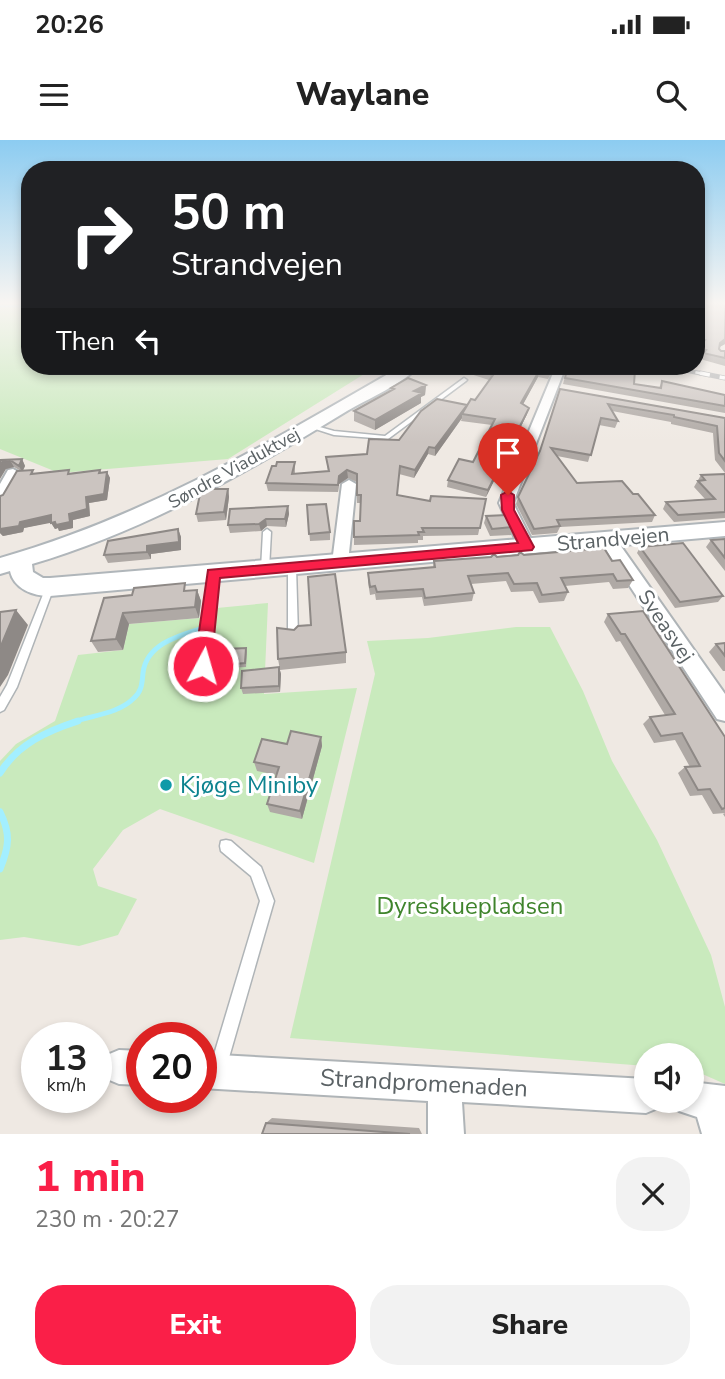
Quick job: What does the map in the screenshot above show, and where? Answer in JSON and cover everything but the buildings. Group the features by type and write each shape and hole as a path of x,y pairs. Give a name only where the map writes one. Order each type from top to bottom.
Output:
{"street":[{"name":"Søndre Viaduktvej","path":"47,553 116,528 174,502 397,375"},
{"path":"527,547 506,503 558,389 560,375"},
{"path":"0,497 13,473"},
{"path":"340,563 349,484"},
{"name":"Strandvejen","path":"50,587 725,529"},
{"name":"Sveasvej","path":"607,539 718,690 725,712"},
{"path":"47,553 10,563 38,587 50,587"},
{"name":"Strandvejen","path":"47,553 55,575 83,583"},
{"name":"Strandpromenaden","path":"217,1071 634,1095"},
{"path":"445,1085 446,1134"},
{"path":"708,1101 720,1134"}],"lane":[{"path":"309,426 334,433 386,438 464,380"},
{"path":"265,569 267,532"},
{"path":"292,567 293,635"},
{"path":"203,666 213,573"},
{"path":"0,706 12,687 50,587"},
{"path":"217,1048 267,901 256,872 226,846"}],"green space":[{"path":"0,349 21,349 21,375 363,375 228,459 59,473 0,449"},
{"name":"Kjøge Miniby","path":"268,603 264,694 357,688 314,863 160,809 123,830 93,869 98,886 137,899 118,935 79,946 24,937 0,940 0,761 16,744 55,721 78,655 123,650 129,624 199,618 217,608"},
{"name":"Dyreskuepladsen","path":"516,627 550,627 583,691 612,761 657,840 711,955 725,1007 725,1084 704,1075 704,1043 634,1043 634,1065 290,1038 375,674 367,641 428,638"}],"waterway":[{"path":"73,722 113,711 128,703 139,693 145,663 150,655 164,643 200,629"},
{"path":"0,773 24,746 55,729 78,721"},
{"path":"0,812 8,840 0,869"}],"railway":[{"path":"705,374 709,375"},
{"path":"705,374 725,378"}],"place":[{"name":"Kjøge Miniby","path":"166,785"}],"route":[{"path":"203,666 213,573 527,547 508,510 508,495"}]}
